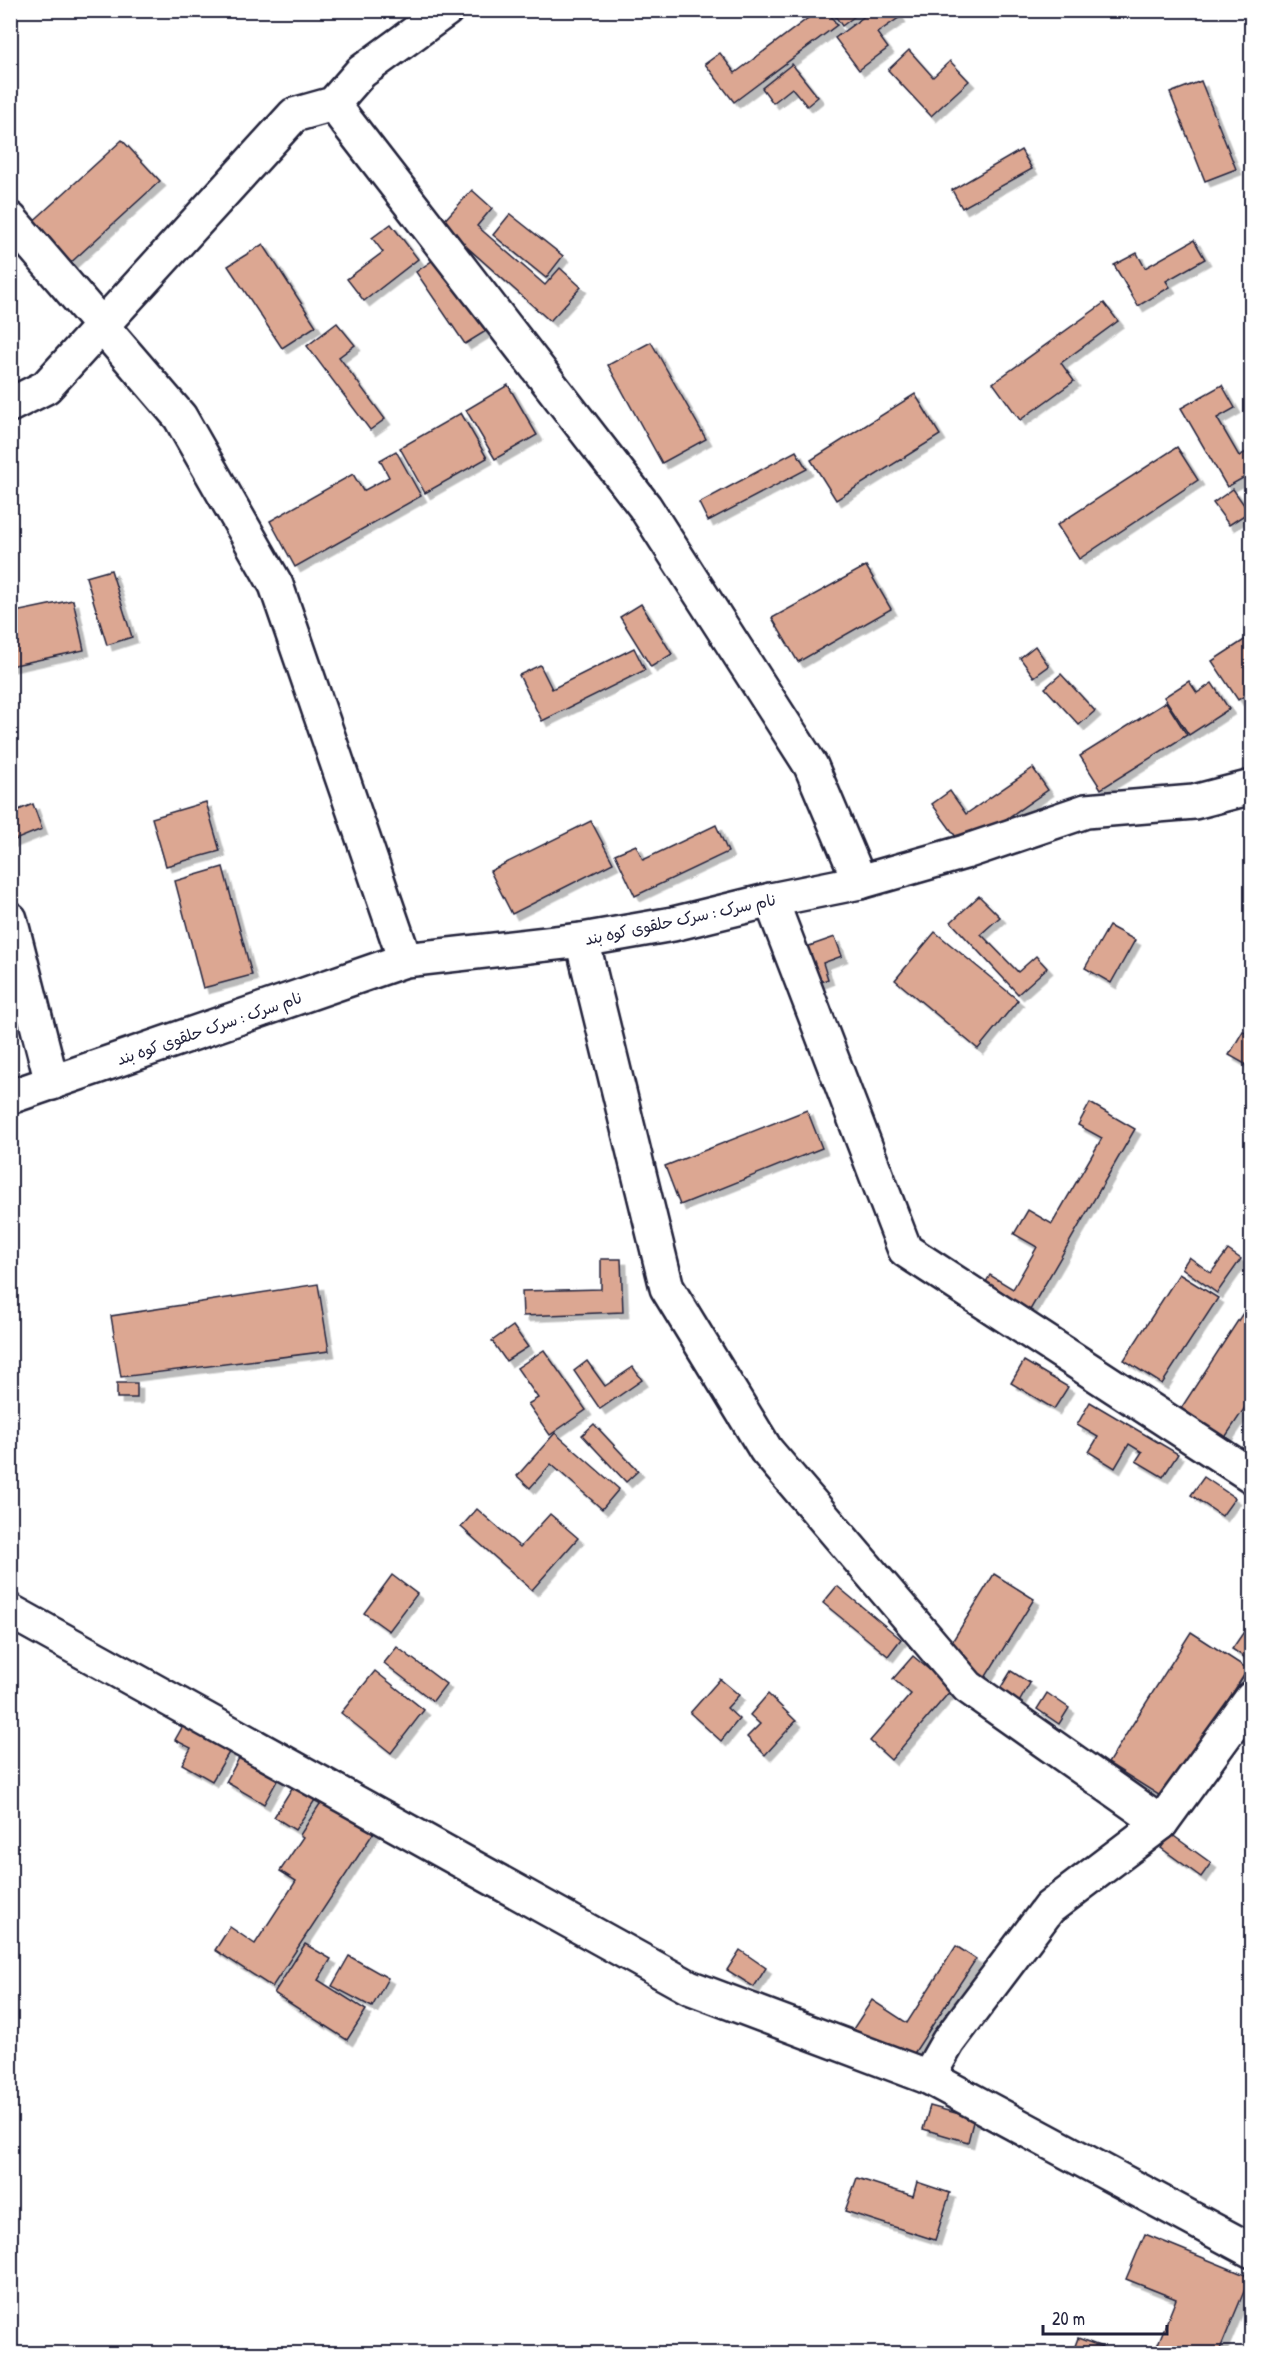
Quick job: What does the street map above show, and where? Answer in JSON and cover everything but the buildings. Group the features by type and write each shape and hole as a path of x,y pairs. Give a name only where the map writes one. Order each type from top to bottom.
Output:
{"street":[{"path":"10,405 46,387 294,116 333,104 361,72 446,10"},
{"path":"333,104 645,507 811,765 860,882"},
{"path":"10,219 180,417 276,585 405,960"},
{"name":"نام سرک : سرک حلقوی کوه بند","path":"10,1097 405,960 582,940 673,924 771,900 860,882 965,852 1086,811 1194,802 1251,787"},
{"path":"771,900 905,1250 1251,1476"},
{"path":"10,919 52,1083"},
{"path":"582,940 667,1288 766,1450 968,1687 1161,1823"},
{"path":"10,1611 689,1987 928,2077 1251,2251"},
{"path":"928,2077 948,2042 1049,1908 1161,1823 1251,1698"}]}
